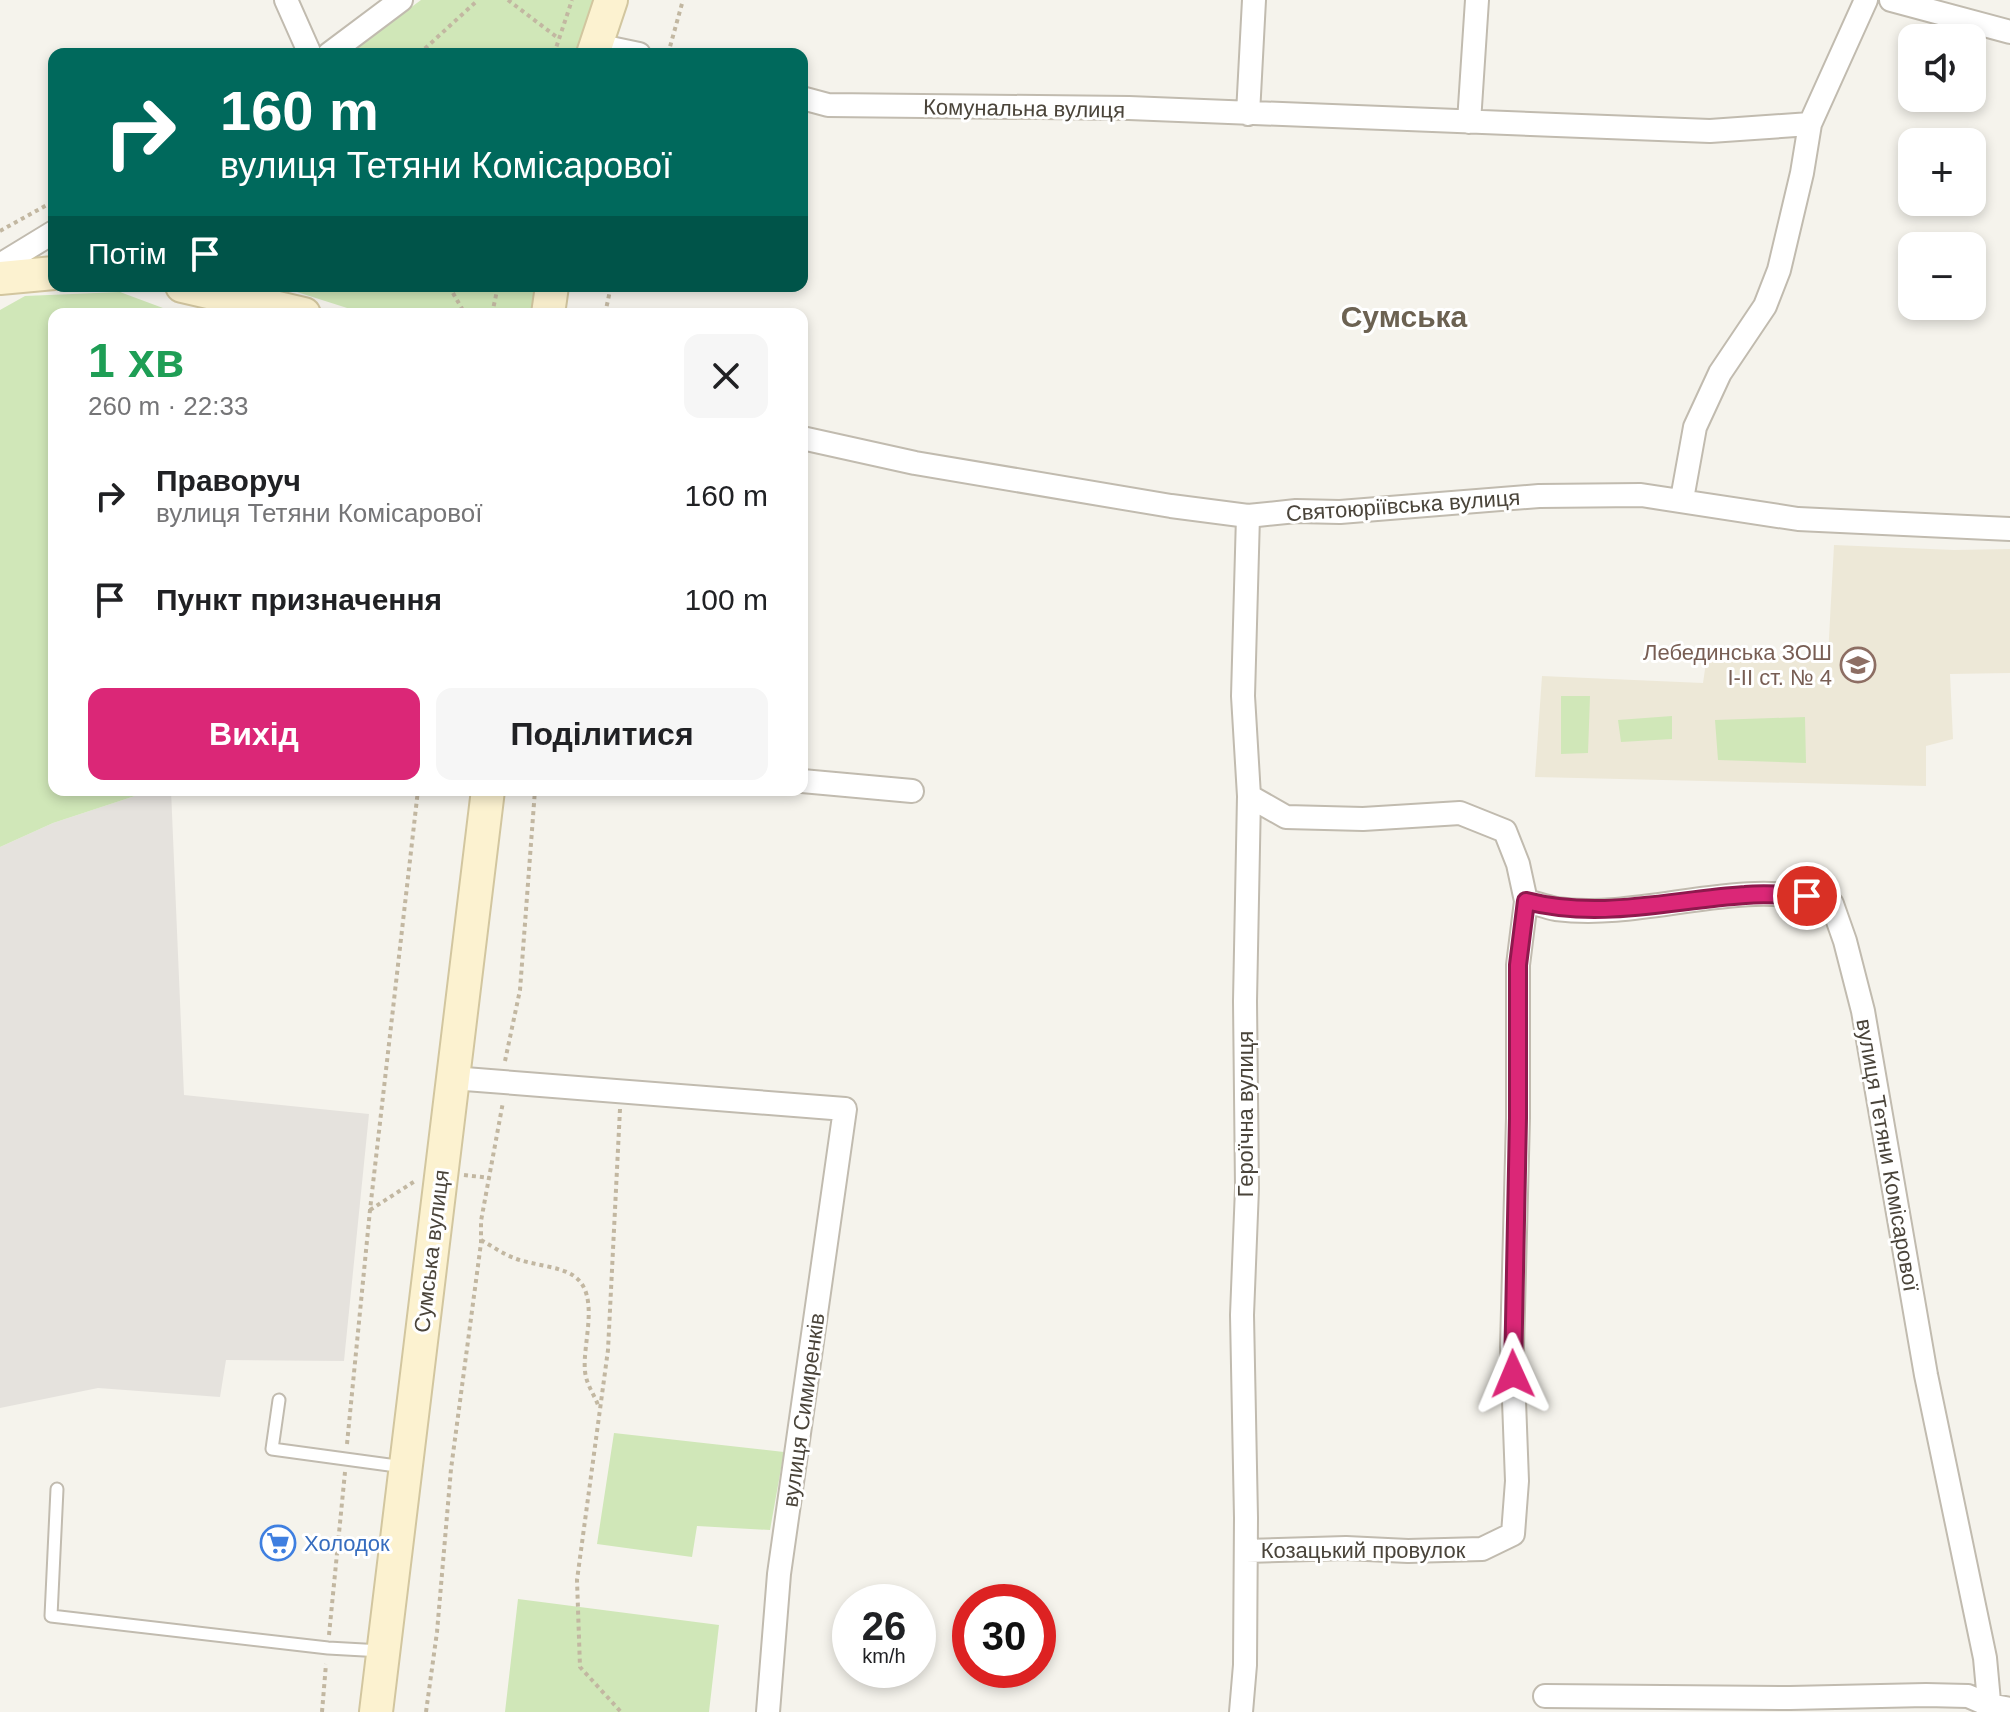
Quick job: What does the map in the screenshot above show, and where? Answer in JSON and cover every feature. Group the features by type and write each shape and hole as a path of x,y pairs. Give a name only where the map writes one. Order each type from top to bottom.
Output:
{"main road":[{"path":"595,48 611,0"},
{"path":"0,278 48,274"},
{"path":"208,292 278,308"},
{"name":"Сумська вулиця","path":"376,1712 487,796"}],"street":[{"path":"286,0 307,48"},
{"path":"337,48 401,0"},
{"path":"1248,114 1254,0"},
{"path":"1469,122 1477,0"},
{"path":"1682,499 1695,427 1720,373 1765,306 1779,270 1810,124 1866,0"},
{"path":"1891,0 2010,32"},
{"name":"Комунальна вулиця","path":"808,100 828,105 1129,108 1710,131 1810,124"},
{"path":"0,265 48,236"},
{"name":"Святоюріївська вулиця","path":"808,439 915,463 1248,516 1539,496 1641,495 1798,519 2010,529"},
{"name":"Героїчна вулиця","path":"1241,1712 1245,1665 1246,1551 1242,1315 1247,1188 1245,1001 1249,796 1243,696 1248,516"},
{"path":"808,782 912,791"},
{"name":"Козацький провулок","path":"1246,1551 1482,1549 1513,1534 1517,1481 1512,1347 1518,1118 1518,965 1526,901 1518,864 1505,831 1460,813 1363,819 1286,817 1249,796"},
{"name":"вулиця Тетяни Комісарової","path":"1526,901 1555,909 1611,910 1747,895 1807,896 1832,904 1863,1011 1926,1375 1996,1709"},
{"path":"452,1078 622,1091"},
{"name":"вулиця Симиренків","path":"622,1091 845,1109 779,1574 768,1712"},
{"path":"1545,1696 1968,1696 1996,1709"}],"lane":[{"path":"279,1400 272,1449 404,1467"},
{"path":"57,1489 51,1616 328,1648 383,1651"}],"path":[{"path":"426,48 478,0"},
{"path":"508,0 558,38"},
{"path":"556,48 572,0"},
{"path":"670,48 683,0"},
{"path":"0,231 48,204"},
{"path":"417,796 370,1210 419,1179"},
{"path":"426,1712 481,1221 503,1104 501,1082 520,990 535,796"},
{"path":"621,1712 580,1667 577,1580 608,1350 622,1091"},
{"path":"454,1173 490,1178"},
{"path":"481,1240 513,1258 571,1273 579,1280 584,1288 589,1315 584,1368 588,1386 600,1408"}],"shaded area":[{"name":"Лебединська ЗОШ І-ІІ ст. № 4","path":"1834,545 2010,549 2010,673 1950,674 1953,739 1926,746 1926,786 1535,777 1542,676 1703,683 1707,656 1828,656"},
{"path":"135,796 171,796 184,1095 369,1114 344,1361 226,1360 220,1397 98,1388 0,1408 0,847 53,823"}],"green space":[{"path":"421,0 600,0 582,48 356,48"},
{"path":"120,292 163,308 48,308 48,796 135,796 53,823 0,847 0,310 25,296"},
{"path":"297,292 537,292 533,308 347,308"},
{"path":"1561,696 1590,696 1588,753 1561,754"},
{"path":"1672,716 1672,739 1621,742 1618,720"},
{"path":"1805,717 1806,763 1718,760 1715,720"},
{"path":"614,1433 784,1452 770,1530 697,1526 692,1557 597,1544"},
{"path":"518,1599 719,1625 709,1712 505,1712"}],"place":[{"name":"Лебединська ЗОШ І-ІІ ст. № 4","path":"1858,665"},
{"name":"Холодок","path":"278,1543"}],"district":[{"name":"Сумська","path":"1404,317"}],"route":[{"path":"1513,1374 1518,965 1526,901 1555,909 1611,910 1747,895 1807,896"}]}
